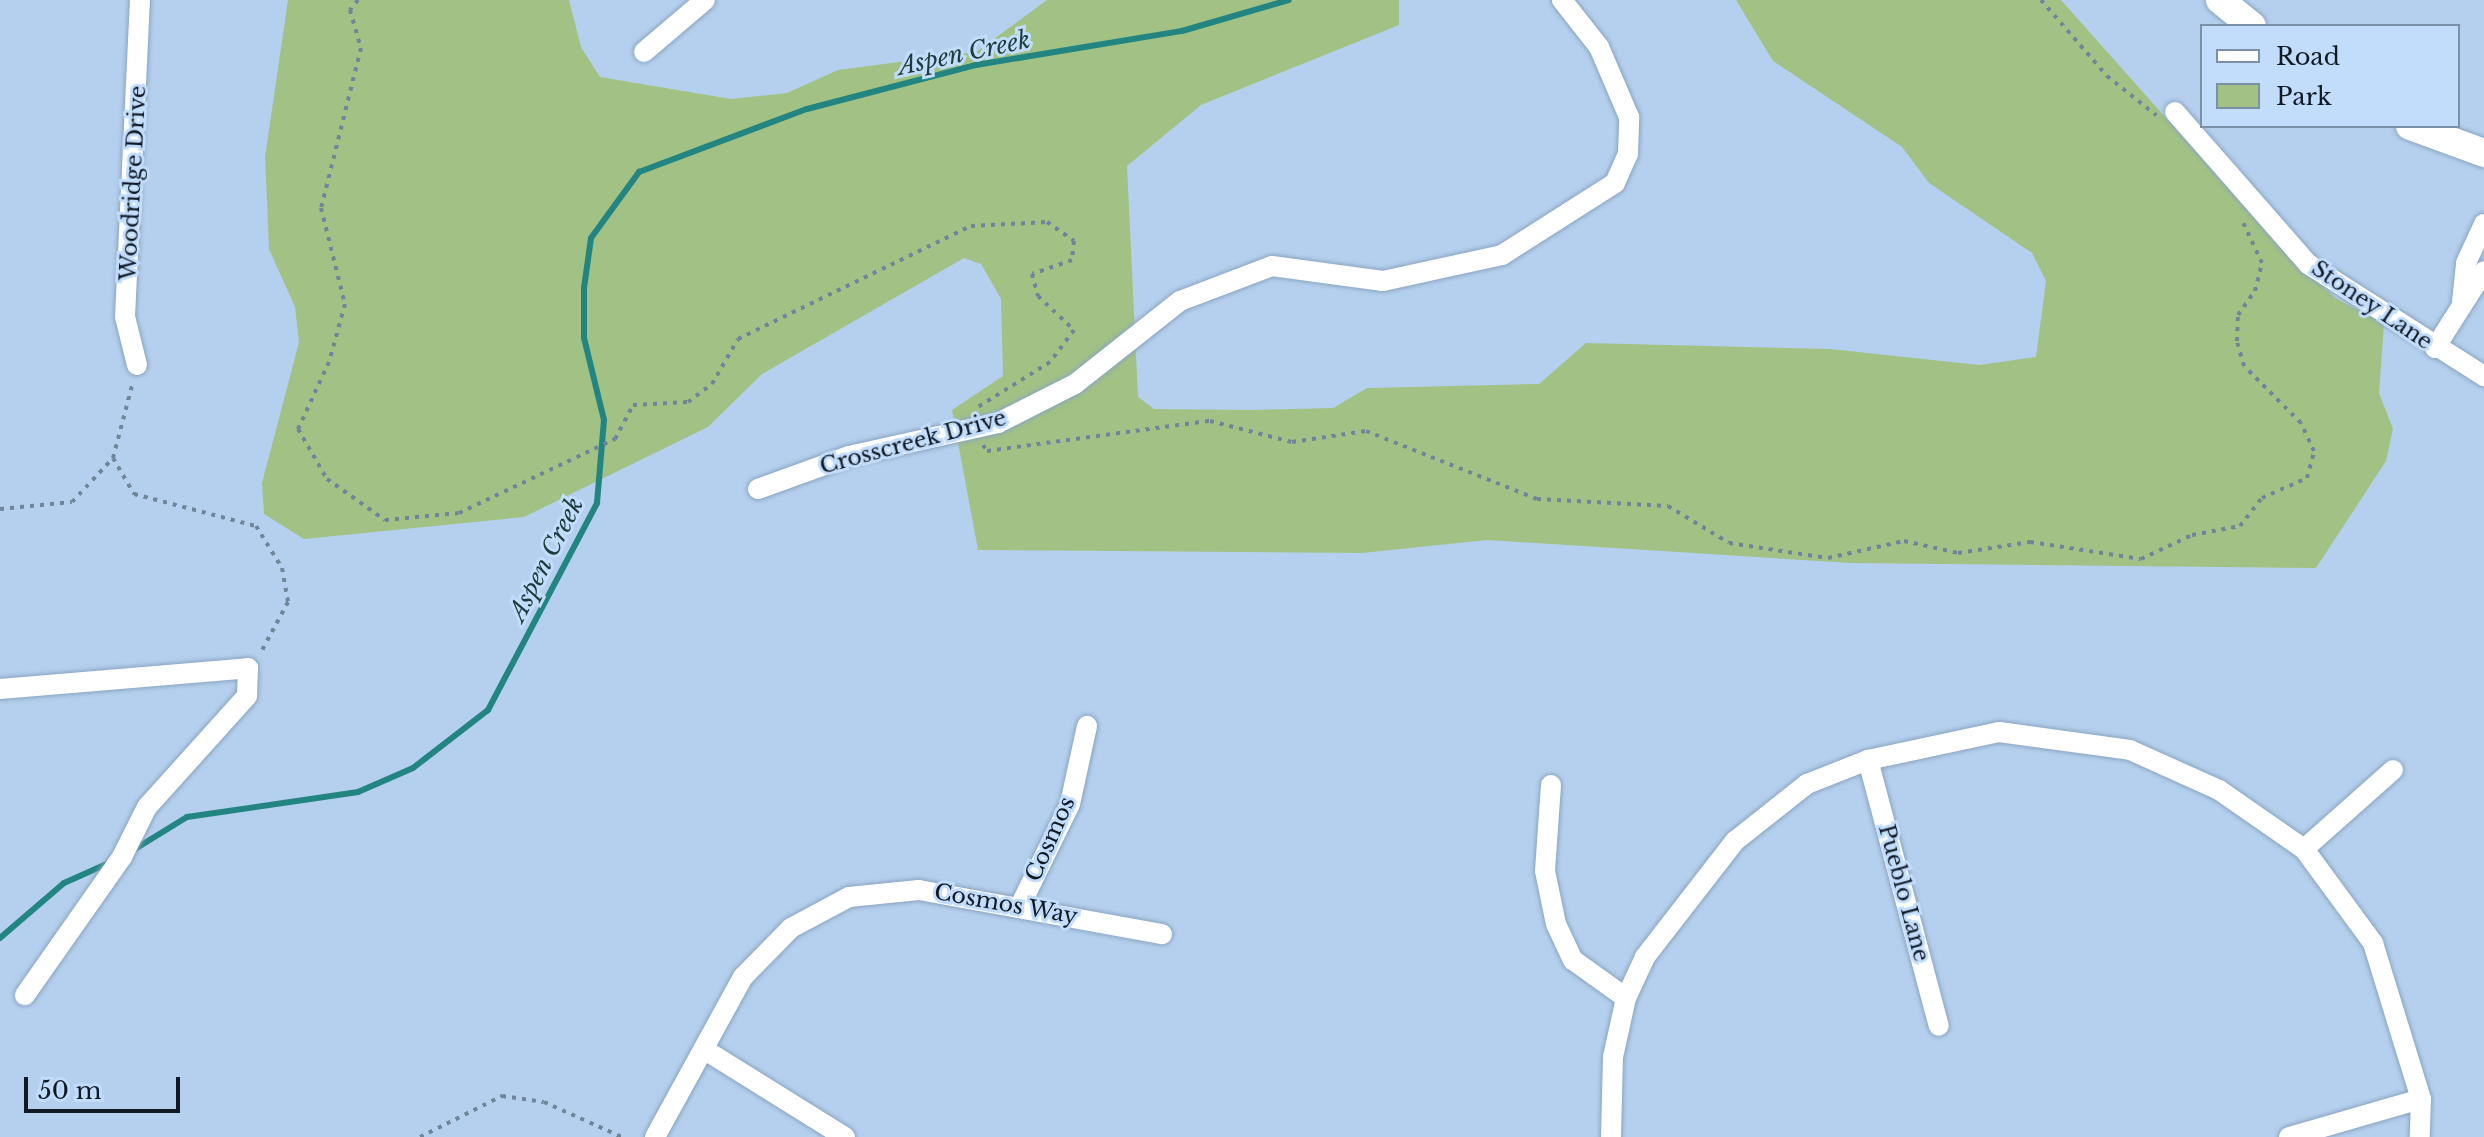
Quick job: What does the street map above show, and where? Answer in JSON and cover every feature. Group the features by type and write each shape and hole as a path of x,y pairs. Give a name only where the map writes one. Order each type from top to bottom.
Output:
{"street":[{"name":"Woodridge Drive","path":"137,365 125,317 140,0"},
{"path":"644,52 705,0"},
{"name":"Crosscreek Drive","path":"758,489 849,456 974,429 1075,384 1180,301 1272,266 1383,281 1441,274 1502,255 1615,183 1628,154 1629,117 1599,47 1562,0"},
{"path":"2220,0 2250,24"},
{"name":"Stoney Lane","path":"2171,118 2308,264 2435,348 2484,376"},
{"path":"2415,128 2484,153"},
{"path":"2461,306 2466,263 2484,224"},
{"path":"2435,348 2484,271"},
{"path":"0,689 248,668 247,696 147,807 122,857 25,995"},
{"name":"Cosmos","path":"1021,904 1070,804 1087,726"},
{"path":"1611,1137 1613,1057 1626,998 1645,957 1735,841 1807,784 1868,760 1999,732 2130,750 2219,790 2304,849 2373,943 2421,1099 2420,1137"},
{"name":"Pueblo Lane","path":"1868,760 1939,1026"},
{"path":"2304,849 2393,770"},
{"path":"1551,785 1545,871 1556,924 1573,960 1626,998"},
{"name":"Cosmos Way","path":"705,1050 743,977 791,928 849,897 919,890 1021,904 1162,934"},
{"path":"655,1137 705,1050 845,1137"},
{"path":"2289,1137 2421,1099"}],"path":[{"path":"358,0 350,10 361,48 321,208 345,304 329,362 298,429 327,479 385,520 459,513 615,439 633,405 688,402 712,384 738,339 971,226 1047,222 1074,241 1072,260 1032,274 1038,296 1074,330 1050,362 978,405 974,429 987,451 1210,421 1292,442 1366,431 1537,499 1668,506 1729,543 1828,558 1904,541 1958,553 2030,542 2141,559 2192,535 2240,526 2262,498 2307,478 2314,451 2301,423 2244,366 2237,341 2238,315 2255,291 2262,263 2239,227 2242,209"},
{"path":"2041,0 2107,76 2171,118"},
{"path":"0,509 72,502 113,458 137,365"},
{"path":"113,458 134,494 256,526 282,568 288,602 248,668"},
{"path":"420,1137 502,1096 544,1102 622,1137"}],"green space":[{"path":"288,0 569,0 581,47 600,77 731,99 787,93 838,70 976,52 1047,0 1399,0 1399,25 1201,105 1127,166 1138,397 1154,409 1249,410 1333,408 1367,388 1539,384 1586,343 1830,349 1979,365 2036,357 2046,281 2032,253 1929,183 1902,147 1773,61 1736,0 2061,0 2286,253 2335,298 2384,324 2379,393 2393,429 2386,461 2316,568 1851,563 1487,540 1362,553 978,550 952,410 1003,376 1001,299 981,264 964,258 762,374 708,427 524,517 304,539 264,514 262,483 299,342 295,307 269,249 265,157"}],"waterway":[{"name":"Aspen Creek","path":"135,849 187,817 358,792 413,768 488,710 597,503 604,420 584,338 584,288 591,238 639,172 807,109 976,65 1182,31 1289,0"},
{"name":"Aspen Creek","path":"0,938 64,883 111,862"}]}
